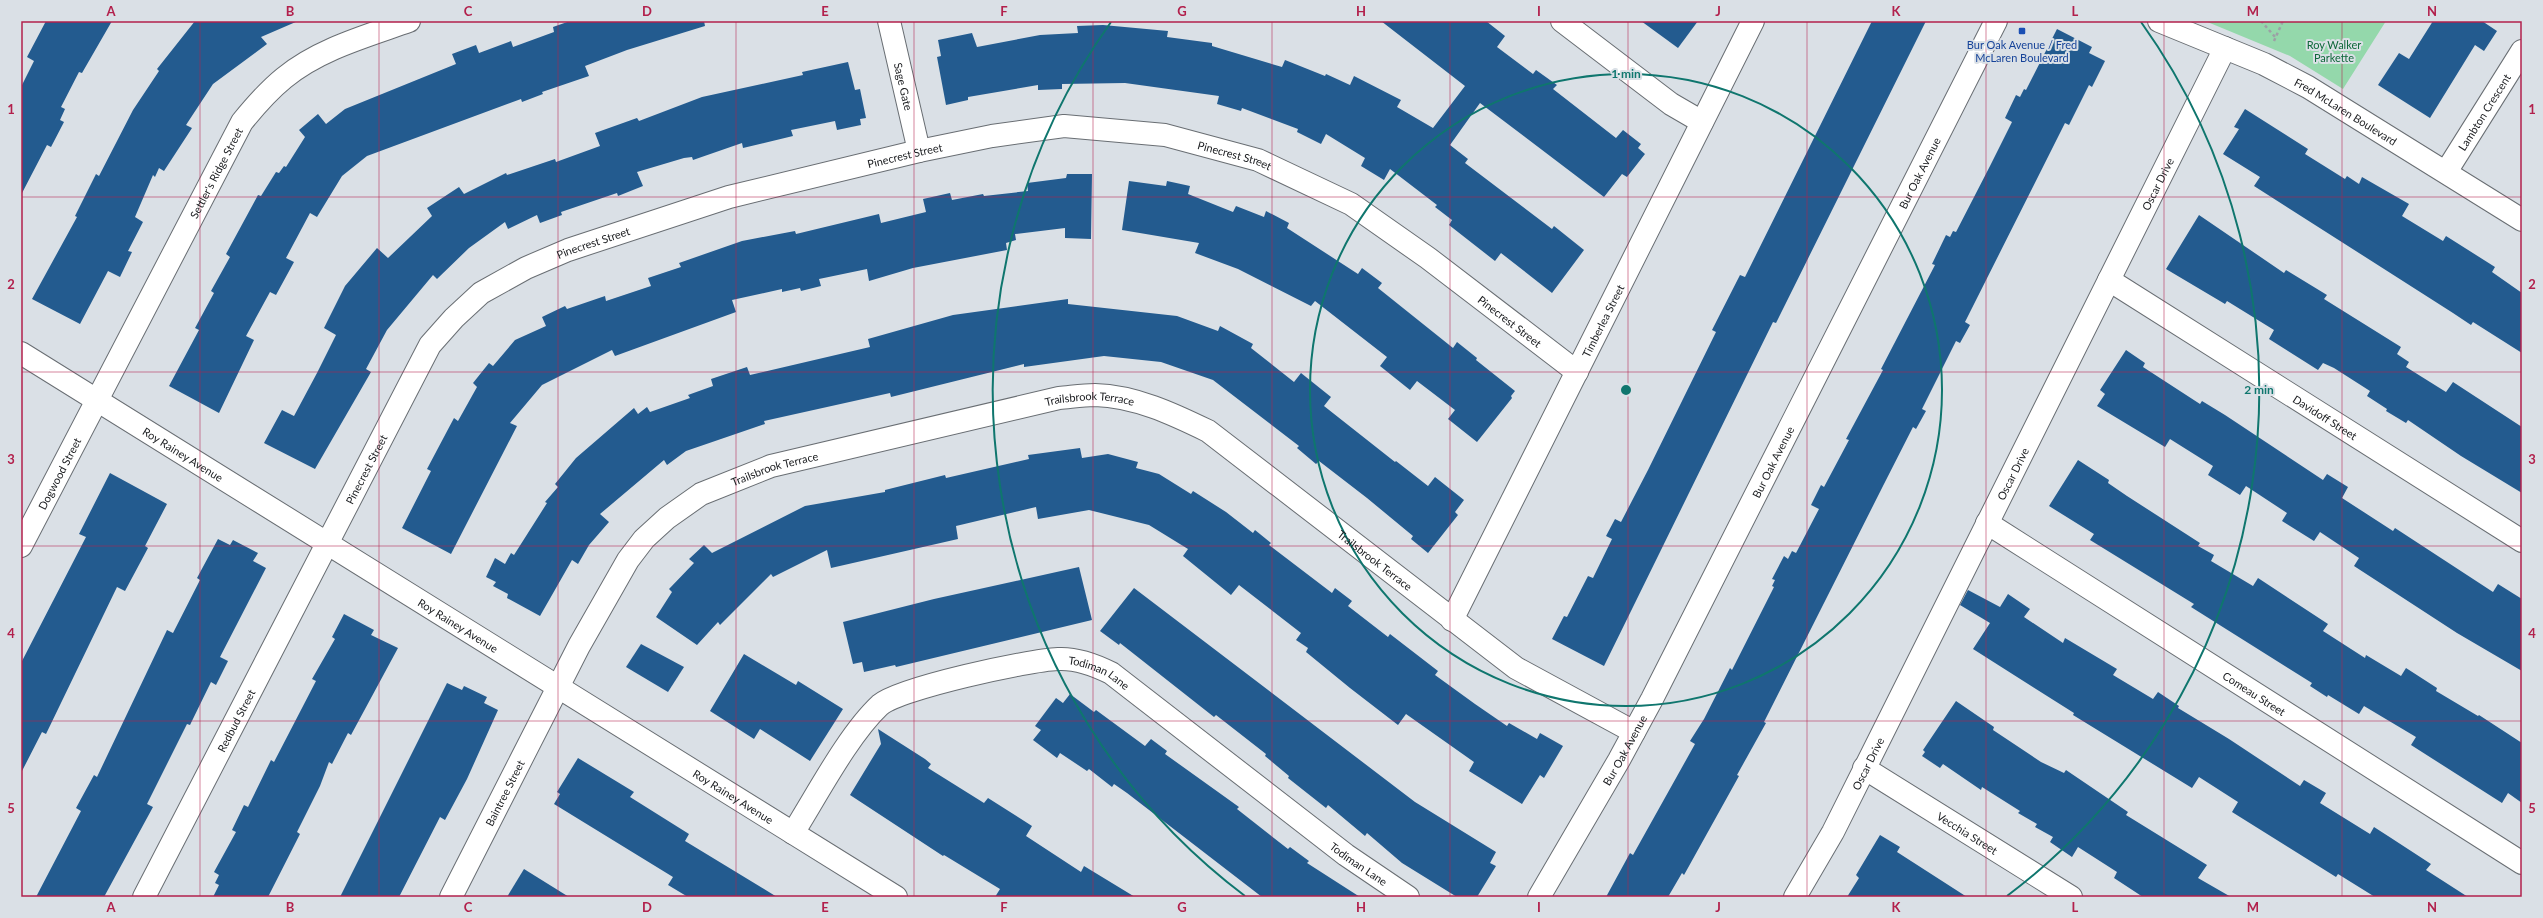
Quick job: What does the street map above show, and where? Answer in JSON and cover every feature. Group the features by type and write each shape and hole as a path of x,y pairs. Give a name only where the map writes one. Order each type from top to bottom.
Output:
{"street":[{"name":"Settler's Ridge Street","path":"97,400 242,122 263,97 285,77 310,61 343,44 409,21"},
{"name":"Sage Gate","path":"889,21 919,151"},
{"path":"1562,21 1671,104 1702,122"},
{"name":"Timberlea Street","path":"1452,620 1753,21"},
{"name":"Bur Oak Avenue","path":"1539,897 1634,732 1996,21"},
{"name":"Fred McLaren Boulevard","path":"2159,21 2264,64 2308,87 2522,220"},
{"name":"Oscar Drive","path":"1795,897 1833,832 2225,48"},
{"name":"Lambton Crescent","path":"2446,172 2522,51"},
{"name":"Pinecrest Street","path":"327,544 430,345 454,318 481,293 526,268 568,250 729,196 919,151 992,136 1064,126 1165,135 1258,160 1351,204 1428,258 1577,372"},
{"name":"Davidoff Street","path":"2109,280 2522,541"},
{"name":"Roy Rainey Avenue","path":"21,353 896,897"},
{"name":"Trailsbrook Terrace","path":"558,688 628,560 644,539 666,518 702,494 771,466 1066,397 1095,395 1128,400 1176,415 1208,431 1516,668 1634,732"},
{"name":"Dogwood Street","path":"21,546 97,400"},
{"name":"Comeau Street","path":"1987,522 2522,863"},
{"name":"Redbud Street","path":"144,897 327,544"},
{"name":"Todiman Lane","path":"793,833 858,731 882,704 901,694 932,685 1029,663 1070,660 1100,667 1111,673 1346,856 1408,897"},
{"name":"Baintree Street","path":"451,897 558,688"},
{"name":"Vecchia Street","path":"1864,768 2071,897"}],"path":[{"path":"2260,21 2276,38"},
{"path":"2272,46 2283,21"}],"green space":[{"name":"Roy Walker Parkette","path":"2205,21 2386,21 2343,89 2290,56"}],"building":[{"path":"46,21 112,21 82,73 79,72 61,107 65,109 60,120 64,122 51,147 47,145 21,195 21,87 34,61 27,57"},
{"path":"195,21 298,21 261,37 267,44 213,84 186,125 192,128 164,171 159,168 155,177 153,175 135,217 143,222 128,251 132,252 120,277 108,271 80,324 32,299 77,217 75,216 96,174 99,176 133,110 159,71 157,69"},
{"path":"570,21 704,21 705,26 627,50 585,66 589,76 542,92 543,94 522,102 521,99 367,156 342,176 317,217 310,213 286,258 294,262 276,295 270,292 246,336 254,340 219,413 169,386 199,330 195,328 214,293 211,291 230,257 226,254 258,195 261,196 276,172 279,173 284,166 286,167 305,137 299,130 318,114 326,124 345,109 456,64 452,54 476,45 479,53 511,41 513,47 554,32 553,27"},
{"path":"1381,21 1486,21 1505,36 1497,47 1533,74 1536,70 1557,85 1553,89 1616,138 1623,130 1641,144 1638,148 1645,154 1627,177 1622,174 1604,197 1480,103 1450,145 1468,159 1465,163 1552,229 1554,226 1584,250 1552,293 1501,253 1495,261 1449,225 1452,220 1435,207 1437,205 1390,169 1384,180 1361,166 1365,158 1326,134 1321,144 1297,132 1298,129 1242,108 1241,111 1217,104 1219,96 1125,83 1062,84 1062,89 1038,90 1038,85 968,97 968,100 946,105 937,57 941,56 938,40 972,33 977,47 1040,35 1078,33 1077,26 1103,25 1168,31 1167,37 1212,43 1212,46 1282,67 1285,60 1325,76 1326,74 1350,85 1354,76 1401,100 1397,107 1433,128 1465,86"},
{"path":"1641,21 1698,21 1678,48"},
{"path":"1872,21 1926,21 1776,323 1773,322 1604,666 1552,639 1564,616 1567,617 1588,576 1593,578 1612,539 1606,536 1615,519 1621,522 1648,470 1716,332 1712,330 1740,275 1745,277"},
{"path":"2433,21 2482,21 2497,31 2484,51 2475,45 2430,118 2378,85 2399,53 2409,59"},
{"path":"2057,29 2092,47 2089,53 2105,61 2092,87 2089,85 2069,125 2065,123 1965,322 1970,325 1960,343 1956,341 1922,409 1926,411 1916,429 1913,427 1764,722 1766,723 1737,775 1739,776 1684,875 1682,873 1668,897 1606,897 1630,853 1633,855 1695,744 1690,741 1704,719 1730,668 1732,670 1774,587 1772,586 1775,580 1772,579 1784,556 1788,559 1792,551 1796,553 1819,509 1811,505 1821,485 1824,487 1849,440 1846,439 1883,370 1881,369 1935,265 1932,264 1946,235 1950,237 1953,231 1956,232 2012,122 2005,118 2016,95 2020,97 2024,89 2026,90"},
{"path":"848,62 855,90 860,89 866,118 860,119 861,125 837,130 835,121 791,130 793,136 743,148 742,143 693,160 692,157 684,158 637,172 643,186 618,196 617,193 561,212 562,215 540,223 537,215 508,229 505,222 469,248 437,279 433,275 387,330 366,369 371,372 315,469 264,443 282,410 294,416 317,373 336,335 324,328 345,286 377,248 388,258 432,216 427,208 459,187 464,194 506,173 507,175 555,159 556,162 600,146 595,133 637,118 639,121 702,97 803,75 802,72"},
{"path":"2245,109 2308,149 2305,154 2345,179 2347,176 2359,184 2362,177 2409,204 2402,216 2443,241 2446,236 2495,267 2492,272 2522,293 2522,353 2473,322 2471,325 2254,186 2260,177 2223,154 2239,129 2234,127"},
{"path":"1067,174 1092,174 1091,239 1065,238 1065,228 1015,234 1016,240 1006,243 1007,250 913,268 869,281 867,269 819,279 821,286 801,291 800,288 782,292 782,289 732,300 736,312 615,356 612,350 542,385 510,423 517,426 451,554 402,528 431,471 427,469 454,418 458,421 477,387 473,383 489,363 493,366 515,340 546,326 542,317 565,306 567,309 605,296 606,301 651,286 648,278 681,267 679,263 742,241 795,231 796,234 879,214 881,223 926,212 923,199 950,193 952,200 983,194 984,196 1028,191 1027,183 1066,178"},
{"path":"1129,181 1166,186 1167,181 1190,186 1188,194 1233,212 1236,206 1264,217 1266,211 1289,223 1287,228 1358,274 1362,268 1382,283 1378,288 1453,348 1457,342 1477,358 1476,360 1515,391 1511,396 1512,398 1477,442 1448,419 1455,410 1417,381 1410,390 1380,366 1387,357 1315,301 1311,306 1238,269 1195,253 1199,243 1122,230"},
{"path":"2199,215 2284,273 2286,270 2327,295 2324,299 2401,347 2397,354 2409,362 2406,367 2446,392 2453,382 2522,427 2522,493 2461,456 2408,420 2406,423 2386,411 2387,409 2367,396 2370,391 2334,368 2323,363 2318,370 2269,339 2274,330 2227,301 2225,304 2166,269"},
{"path":"1068,299 1068,304 1177,316 1218,331 1220,326 1253,344 1251,348 1294,382 1301,373 1331,397 1324,406 1395,462 1396,461 1428,486 1435,477 1464,500 1455,512 1458,515 1428,553 1411,539 1413,536 1367,498 1319,461 1316,464 1297,448 1299,446 1213,380 1161,362 1104,356 1024,367 1024,364 891,397 890,393 764,421 765,424 686,451 667,465 664,460 600,514 609,522 589,545 578,564 572,560 540,616 507,598 508,594 493,586 496,582 486,577 495,558 505,564 511,553 514,555 547,503 545,502 558,487 555,484 576,458 634,408 638,414 647,407 650,412 690,398 688,395 713,386 711,379 747,367 750,375 870,347 868,339 953,315"},
{"path":"2126,350 2145,363 2143,367 2200,404 2202,401 2225,415 2323,480 2327,474 2348,487 2342,498 2393,531 2395,528 2493,592 2498,584 2522,599 2522,671 2457,633 2354,566 2359,558 2320,532 2314,541 2282,521 2287,513 2246,486 2240,495 2208,475 2213,466 2170,439 2165,447 2097,406 2105,394 2100,390"},
{"path":"1080,448 1082,458 1108,454 1138,462 1136,468 1159,474 1191,494 1193,491 1226,512 1253,533 1255,530 1271,543 1269,545 1332,593 1335,588 1352,601 1348,606 1388,637 1390,634 1438,671 1435,675 1475,704 1507,726 1509,723 1537,739 1540,733 1563,746 1544,778 1540,775 1522,804 1469,771 1474,762 1406,714 1398,725 1306,652 1308,648 1296,640 1301,633 1239,585 1231,595 1183,556 1188,549 1149,525 1089,510 1038,519 1036,507 956,526 958,539 831,568 827,550 773,577 771,574 720,625 718,622 697,645 656,617 672,592 669,589 694,563 689,559 704,545 712,553 805,506 885,492 885,490 945,475 946,478 1029,459 1028,455"},
{"path":"2078,460 2109,480 2108,483 2127,496 2200,543 2198,546 2214,555 2211,561 2253,586 2258,578 2328,624 2323,631 2365,658 2366,655 2401,676 2406,668 2437,688 2436,691 2478,716 2479,715 2522,743 2522,803 2508,793 2502,803 2411,745 2416,737 2364,706 2359,714 2328,695 2327,697 2310,686 2312,683 2191,607 2194,604 2090,540 2094,534 2049,506"},
{"path":"110,473 167,504 145,546 148,548 125,591 117,587 46,734 42,732 21,773 21,663 86,537 79,534"},
{"path":"218,539 230,545 233,540 258,553 253,561 266,568 220,657 228,661 216,685 211,682 190,725 187,724 147,804 153,807 104,897 36,897 81,811 76,808 94,775 97,777 167,630 173,633 200,580 197,578"},
{"path":"1079,567 1092,620 896,667 895,665 864,672 862,662 853,664 843,622 934,599"},
{"path":"1134,588 1415,802 1496,852 1490,863 1496,866 1477,897 1457,897 1402,863 1367,833 1365,836 1328,805 1326,808 1288,778 1289,776 1265,756 1266,754 1216,715 1214,717 1120,643 1119,645 1100,631"},
{"path":"1968,590 2000,607 2008,594 2030,609 2024,617 2063,643 2065,638 2117,669 2113,675 2153,699 2158,692 2179,706 2178,708 2229,739 2300,786 2304,780 2326,793 2320,803 2370,834 2374,827 2431,864 2426,870 2468,897 2375,897 2338,874 2336,877 2232,812 2238,802 2199,777 2192,788 2073,715 2074,713 1973,649 1990,623 1960,605"},
{"path":"344,614 374,630 371,635 398,648 351,735 348,733 332,764 329,762 320,786 297,832 300,834 268,897 213,897 219,885 215,883 219,875 214,872 236,832 232,830 244,805 248,807 271,760 274,762 316,681 312,679 335,639 332,637"},
{"path":"641,644 684,667 668,692 626,667"},
{"path":"744,654 796,685 798,681 843,709 810,761 760,729 754,739 710,711"},
{"path":"447,683 462,690 464,686 487,697 484,703 498,710 467,779 445,820 440,817 399,897 340,897"},
{"path":"1070,694 1094,712 1096,710 1145,746 1151,739 1167,751 1165,754 1239,807 1237,809 1288,849 1290,847 1309,861 1307,863 1360,897 1262,897 1114,784 1112,787 1089,769 1087,771 1060,753 1057,758 1033,740 1041,730 1035,726 1056,698 1063,703"},
{"path":"1956,701 1994,727 1993,730 2041,762 2064,773 2066,770 2128,812 2126,815 2207,865 2198,878 2231,897 2143,897 2114,878 2117,872 2078,847 2072,857 2050,842 2053,837 2035,827 2037,824 2018,813 2020,811 1982,787 1981,790 1943,764 1940,768 1922,756 1925,752 1923,750"},
{"path":"878,729 925,759 931,764 928,768 984,803 988,798 1032,826 1026,836 1081,872 1084,866 1135,897 995,897 1000,889 944,855 943,856 850,795 881,744"},
{"path":"578,758 634,792 630,797 689,834 685,841 777,897 688,897 668,885 673,877 554,804 560,794 557,792"},
{"path":"1880,835 1900,847 1897,852 1967,897 1847,897 1859,878 1856,875"},
{"path":"524,869 569,897 507,897"}],"place":[{"name":"Bur Oak Avenue / Fred McLaren Boulevard","path":"2022,31"}]}
